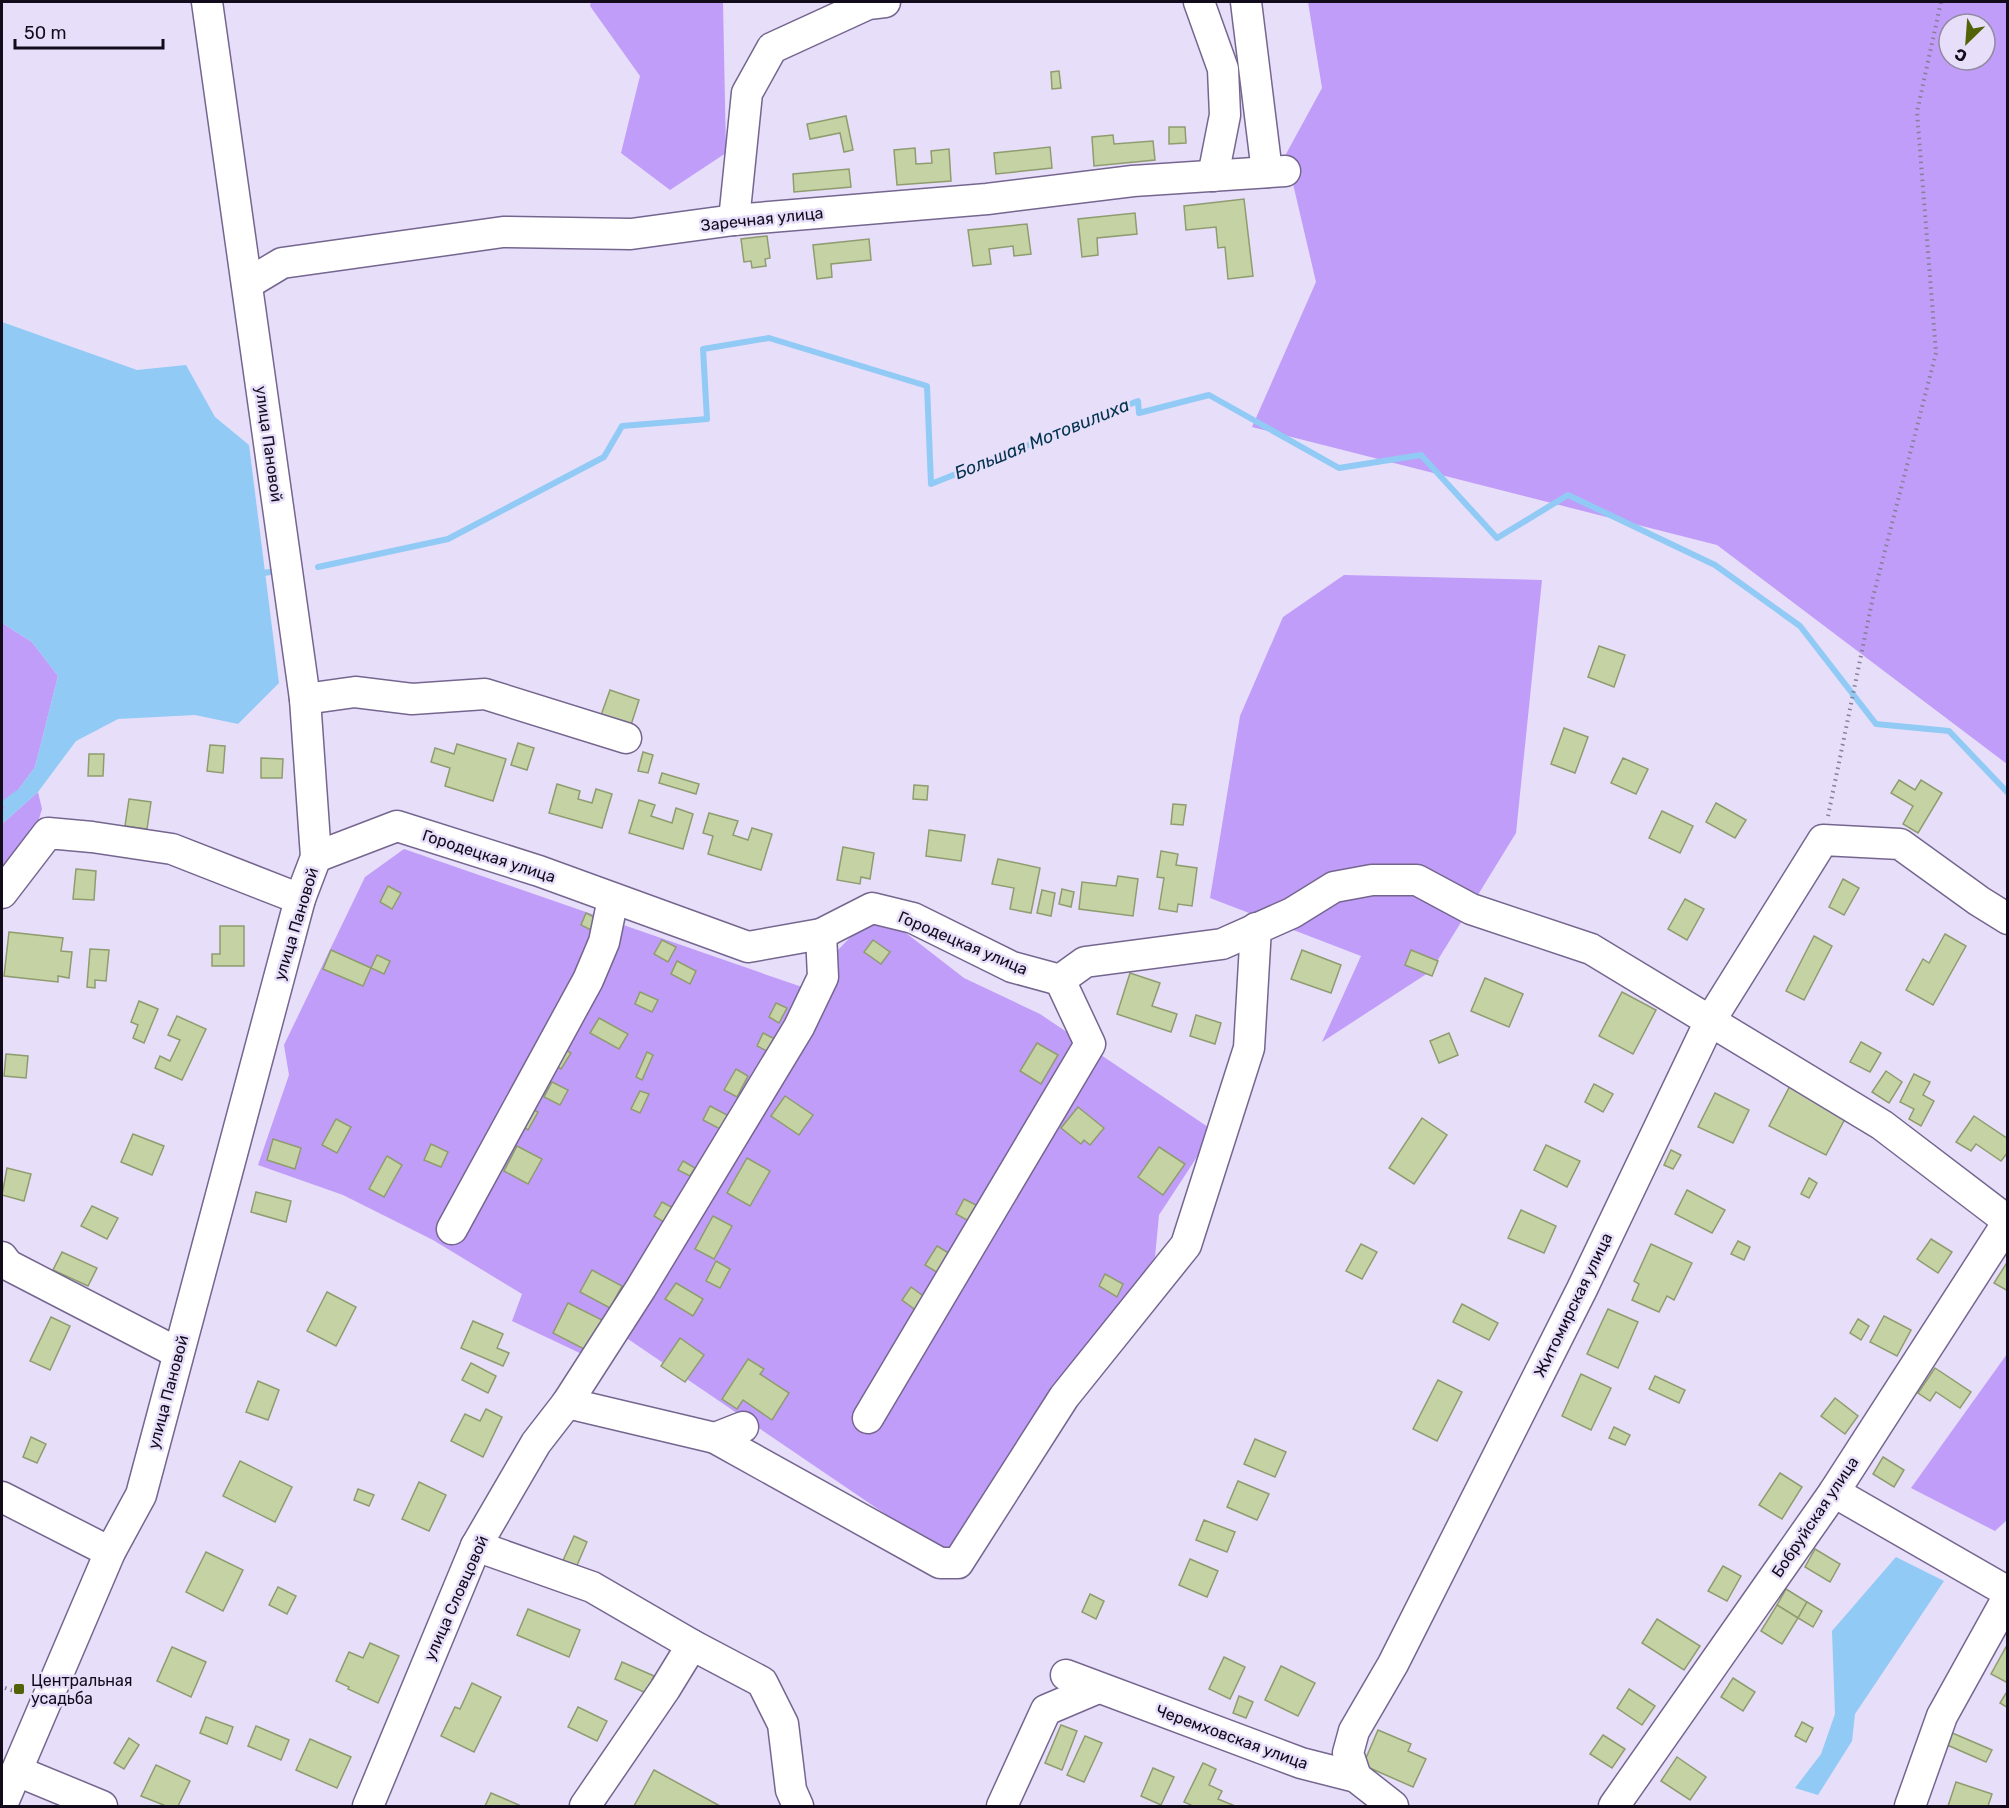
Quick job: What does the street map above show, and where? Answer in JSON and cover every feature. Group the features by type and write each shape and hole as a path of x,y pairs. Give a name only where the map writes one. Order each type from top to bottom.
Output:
{"street":[{"name":"улица Пановой","path":"2,1805 110,1552 141,1495 300,899 316,856 304,699 207,2"},
{"path":"734,220 747,93 772,48 868,4 885,2"},
{"path":"1199,2 1224,69 1225,115 1213,176"},
{"name":"Заречная улица","path":"247,284 282,263 503,232 631,234 734,220 987,199 1133,181 1276,172 1246,2"},
{"path":"304,699 355,692 412,699 485,694 626,738"},
{"name":"Городецкая улица","path":"316,856 396,826 539,871 748,947 821,934 873,908 913,918 1012,967 1060,980"},
{"path":"2,893 48,833 172,849 300,899"},
{"path":"1823,840 1900,844 2007,919"},
{"name":"Житомирская улица","path":"1356,1777 1348,1753 1354,1731 1393,1664 1582,1289 1710,1022 1823,840"},
{"path":"868,1418 1090,1044 1060,980 1085,962 1222,944 1292,913 1334,887 1372,880 1417,880 1471,909 1591,949 1882,1125 2007,1221"},
{"path":"452,1229 588,980 604,942 613,899"},
{"path":"567,1403 715,1438 940,1563 958,1563 1064,1397 1186,1245 1249,1048 1256,928"},
{"name":"улица Словцовой","path":"368,1806 476,1546 536,1443 567,1403 641,1288 799,1027 823,977 821,934"},
{"name":"Бобруйская улица","path":"1614,1806 1834,1492 2007,1221"},
{"path":"2,1257 9,1265 178,1353"},
{"path":"715,1438 743,1427"},
{"path":"1834,1492 2007,1592"},
{"path":"2,1497 110,1552"},
{"path":"476,1546 592,1587 692,1646 762,1682 783,1724 791,1790 798,1806"},
{"path":"1910,1806 1942,1716 2007,1598"},
{"path":"586,1806 692,1646"},
{"name":"Черемховская улица","path":"1066,1676 1301,1763 1356,1777 1393,1806"},
{"path":"1002,1806 1046,1710 1098,1688"},
{"path":"17,1771 102,1806"}],"path":[{"path":"1823,840 1873,597 1936,353 1917,112 1941,2"}],"shaded area":[{"path":"591,2 723,2 726,153 670,190 621,153 640,76 590,6"},
{"path":"1308,2 2007,2 2007,764 1717,545 1252,427 1316,282 1286,154 1322,88"},
{"path":"1344,575 1542,580 1516,833 1431,971 1322,1042 1361,956 1210,898 1240,716 1283,617"},
{"path":"2,623 32,642 58,676 35,767 2,812"},
{"path":"38,792 42,809 24,868 2,896 2,824"},
{"path":"404,849 802,987 872,915 893,923 964,978 1040,1014 1214,1131 1159,1215 1155,1257 950,1558 603,1322 584,1355 512,1321 522,1294 433,1240 343,1195 258,1165 289,1075 284,1045 365,877"},
{"path":"2007,1354 2007,1520 1995,1531 1911,1488"}],"water":[{"path":"2,322 137,370 186,365 215,417 249,445 279,683 238,724 195,715 118,719 76,741 38,792 2,824 2,812 35,767 58,676 32,642 2,623"},
{"path":"1896,1557 1944,1581 1855,1714 1852,1741 1818,1795 1795,1788 1821,1754 1835,1714 1832,1631"}],"building":[{"path":"1059,71 1061,88 1052,89 1051,72"},
{"path":"846,116 853,150 844,152 840,133 810,139 807,124"},
{"path":"1169,127 1185,127 1186,143 1169,144"},
{"path":"1113,135 1114,144 1153,141 1155,160 1094,166 1092,137"},
{"path":"1050,147 1052,168 996,174 994,153"},
{"path":"915,148 916,164 932,163 931,151 949,149 951,181 897,185 894,150"},
{"path":"849,169 851,187 794,192 793,174"},
{"path":"1244,199 1253,276 1228,279 1225,247 1218,248 1216,227 1186,230 1184,206"},
{"path":"1135,213 1137,234 1097,238 1098,255 1082,257 1078,219"},
{"path":"1027,224 1031,254 1014,256 1013,246 989,249 991,264 973,266 968,230"},
{"path":"767,236 770,258 765,259 766,266 752,268 751,261 744,262 741,239"},
{"path":"869,239 871,260 831,264 832,277 817,279 813,245"},
{"path":"1599,646 1625,655 1614,687 1588,677"},
{"path":"610,690 639,700 630,728 600,718"},
{"path":"1564,728 1588,737 1575,773 1551,764"},
{"path":"518,743 534,748 527,770 511,765"},
{"path":"457,744 506,759 493,801 445,786 450,768 431,762 435,748 454,754"},
{"path":"210,745 225,746 223,773 207,771"},
{"path":"643,752 653,755 648,773 638,771"},
{"path":"89,754 104,754 103,776 88,776"},
{"path":"261,758 283,759 282,778 261,778"},
{"path":"1623,758 1648,769 1636,794 1611,783"},
{"path":"662,773 699,784 696,794 659,783"},
{"path":"1899,780 1915,790 1921,780 1942,793 1918,833 1903,824 1913,806 1891,793"},
{"path":"557,784 580,791 578,799 592,803 596,789 612,794 602,828 549,813"},
{"path":"914,785 928,786 927,800 913,799"},
{"path":"129,799 151,802 147,829 125,826"},
{"path":"639,800 655,805 651,816 672,823 676,808 693,814 683,849 629,833"},
{"path":"1716,803 1746,820 1735,838 1706,822"},
{"path":"1173,804 1186,805 1183,825 1171,824"},
{"path":"1662,811 1693,826 1680,853 1649,838"},
{"path":"709,813 738,821 733,835 748,840 752,828 772,834 761,870 708,854 713,836 703,833"},
{"path":"929,830 965,835 961,861 926,856"},
{"path":"843,847 874,853 870,879 861,877 860,884 837,880"},
{"path":"1161,851 1178,854 1176,865 1197,868 1192,906 1178,904 1177,912 1159,909 1164,878 1157,877"},
{"path":"998,859 1040,868 1031,913 1010,909 1014,888 992,884"},
{"path":"76,869 96,871 94,900 73,899"},
{"path":"1118,876 1138,879 1133,916 1079,909 1082,882 1116,886"},
{"path":"1843,879 1859,888 1844,915 1829,907"},
{"path":"388,886 401,893 392,909 380,902"},
{"path":"1062,889 1074,892 1071,907 1059,904"},
{"path":"1042,890 1055,893 1051,916 1037,913"},
{"path":"1685,899 1704,909 1687,940 1668,929"},
{"path":"586,913 604,922 599,934 581,925"},
{"path":"220,926 244,926 244,966 212,966 212,954 220,954"},
{"path":"9,932 63,938 61,951 72,952 69,978 58,976 58,982 4,976"},
{"path":"1945,934 1966,946 1933,1005 1906,990 1923,959 1929,963"},
{"path":"1814,936 1832,946 1804,1000 1786,991"},
{"path":"662,940 676,947 668,962 654,954"},
{"path":"873,940 890,952 881,964 864,952"},
{"path":"90,949 109,950 106,981 95,980 95,988 87,987"},
{"path":"331,950 371,968 363,986 323,969"},
{"path":"1302,950 1341,965 1331,993 1291,979"},
{"path":"1411,950 1438,961 1432,976 1405,965"},
{"path":"377,955 390,961 384,974 371,968"},
{"path":"677,961 696,971 690,984 671,974"},
{"path":"1130,973 1160,983 1152,1006 1177,1014 1171,1032 1117,1014"},
{"path":"1485,978 1523,994 1509,1027 1471,1011"},
{"path":"640,992 658,1000 652,1012 635,1004"},
{"path":"1622,992 1656,1010 1633,1054 1599,1036"},
{"path":"139,1001 158,1009 144,1043 133,1038 138,1025 131,1022"},
{"path":"776,1003 787,1008 779,1023 769,1017"},
{"path":"1196,1015 1221,1023 1215,1044 1190,1036"},
{"path":"177,1016 206,1029 182,1080 155,1068 160,1056 170,1061 180,1040 168,1035"},
{"path":"599,1018 628,1034 619,1049 590,1033"},
{"path":"763,1033 777,1040 771,1053 757,1046"},
{"path":"1449,1033 1458,1055 1439,1063 1430,1041"},
{"path":"1861,1042 1881,1053 1870,1072 1850,1062"},
{"path":"1037,1043 1058,1055 1041,1084 1020,1071"},
{"path":"560,1047 571,1053 561,1069 551,1063"},
{"path":"647,1052 653,1055 642,1080 636,1077"},
{"path":"6,1054 28,1056 26,1078 4,1076"},
{"path":"736,1069 748,1076 737,1097 724,1090"},
{"path":"1886,1071 1902,1082 1889,1103 1872,1092"},
{"path":"1914,1074 1930,1082 1923,1095 1934,1101 1921,1126 1909,1119 1914,1109 1900,1102"},
{"path":"552,1082 568,1090 560,1105 544,1097"},
{"path":"1792,1082 1849,1111 1826,1155 1769,1126"},
{"path":"1594,1084 1613,1094 1603,1112 1585,1102"},
{"path":"640,1091 649,1094 640,1113 631,1109"},
{"path":"1715,1093 1749,1110 1733,1143 1698,1127"},
{"path":"785,1096 813,1115 799,1135 771,1116"},
{"path":"526,1106 538,1112 528,1130 517,1123"},
{"path":"710,1106 729,1116 722,1130 703,1120"},
{"path":"1078,1107 1104,1128 1090,1145 1084,1140 1081,1144 1061,1128"},
{"path":"1974,1116 2008,1139 2008,1152 2001,1161 1976,1144 1971,1151 1956,1142"},
{"path":"1422,1118 1447,1135 1414,1184 1389,1168"},
{"path":"336,1119 351,1127 337,1153 322,1145"},
{"path":"133,1134 164,1146 152,1175 121,1162"},
{"path":"273,1139 301,1148 295,1169 267,1160"},
{"path":"431,1144 448,1152 441,1167 424,1160"},
{"path":"1546,1145 1580,1161 1567,1187 1534,1170"},
{"path":"517,1146 542,1159 528,1184 504,1171"},
{"path":"1159,1147 1185,1164 1163,1195 1138,1177"},
{"path":"1671,1150 1681,1155 1673,1169 1664,1165"},
{"path":"387,1156 402,1165 384,1197 369,1189"},
{"path":"747,1158 770,1171 750,1206 727,1193"},
{"path":"683,1161 695,1168 690,1176 678,1170"},
{"path":"7,1168 31,1174 24,1201 2,1195"},
{"path":"1809,1178 1817,1183 1809,1198 1801,1194"},
{"path":"1687,1190 1725,1210 1712,1233 1675,1214"},
{"path":"256,1192 291,1201 286,1222 251,1212"},
{"path":"964,1199 984,1209 976,1225 956,1214"},
{"path":"662,1202 675,1209 667,1224 654,1216"},
{"path":"92,1206 118,1218 107,1239 81,1226"},
{"path":"1521,1210 1556,1226 1544,1253 1508,1238"},
{"path":"713,1216 732,1226 714,1259 695,1249"},
{"path":"1931,1239 1952,1252 1938,1273 1917,1259"},
{"path":"1738,1241 1750,1247 1744,1260 1731,1254"},
{"path":"1361,1244 1377,1252 1362,1279 1346,1271"},
{"path":"1651,1244 1692,1263 1674,1300 1667,1296 1659,1312 1632,1300 1639,1284 1634,1281"},
{"path":"937,1246 952,1255 940,1274 925,1265"},
{"path":"62,1252 97,1268 88,1286 53,1270"},
{"path":"716,1261 730,1269 720,1288 706,1281"},
{"path":"2008,1261 2008,1291 1994,1283"},
{"path":"592,1270 622,1286 610,1308 580,1292"},
{"path":"1105,1274 1123,1284 1117,1297 1099,1286"},
{"path":"676,1283 703,1299 693,1316 665,1299"},
{"path":"911,1287 926,1298 917,1311 902,1300"},
{"path":"327,1292 356,1307 336,1346 307,1331"},
{"path":"568,1303 602,1320 586,1350 553,1333"},
{"path":"1462,1304 1498,1323 1489,1340 1453,1322"},
{"path":"1608,1309 1638,1322 1618,1368 1587,1354"},
{"path":"1884,1316 1911,1330 1897,1356 1870,1342"},
{"path":"51,1317 70,1326 50,1370 30,1361"},
{"path":"1858,1319 1869,1326 1861,1340 1850,1333"},
{"path":"473,1321 503,1334 497,1348 509,1353 503,1366 461,1348"},
{"path":"680,1338 704,1355 685,1382 661,1366"},
{"path":"748,1359 764,1369 760,1374 789,1393 772,1420 743,1400 737,1409 722,1399"},
{"path":"471,1363 496,1376 488,1393 462,1380"},
{"path":"1935,1368 1971,1392 1960,1408 1936,1392 1930,1401 1918,1393"},
{"path":"1581,1374 1611,1388 1591,1430 1562,1416"},
{"path":"1655,1376 1685,1390 1679,1403 1649,1389"},
{"path":"1438,1380 1462,1392 1437,1441 1413,1429"},
{"path":"258,1381 279,1390 268,1420 246,1412"},
{"path":"1835,1398 1858,1416 1845,1434 1821,1416"},
{"path":"486,1409 502,1417 483,1457 451,1441 465,1414 480,1421"},
{"path":"1614,1427 1630,1435 1625,1445 1609,1438"},
{"path":"31,1437 46,1444 37,1463 23,1457"},
{"path":"1255,1439 1286,1452 1275,1477 1244,1464"},
{"path":"1883,1457 1904,1470 1894,1487 1873,1474"},
{"path":"240,1461 292,1487 275,1522 223,1496"},
{"path":"1780,1473 1802,1487 1782,1519 1759,1505"},
{"path":"1238,1481 1269,1494 1257,1520 1227,1507"},
{"path":"419,1482 446,1495 429,1531 402,1519"},
{"path":"358,1489 374,1495 369,1506 354,1500"},
{"path":"1204,1520 1235,1532 1227,1552 1196,1540"},
{"path":"574,1536 587,1542 575,1570 561,1565"},
{"path":"1815,1549 1840,1564 1830,1582 1805,1567"},
{"path":"206,1552 243,1570 223,1611 186,1592"},
{"path":"1190,1559 1218,1571 1207,1597 1179,1585"},
{"path":"1723,1566 1741,1576 1727,1601 1708,1591"},
{"path":"278,1587 296,1596 287,1614 269,1605"},
{"path":"1786,1589 1807,1602 1798,1618 1777,1605"},
{"path":"1090,1594 1104,1601 1096,1619 1082,1612"},
{"path":"1807,1602 1822,1611 1813,1627 1798,1618"},
{"path":"1777,1605 1798,1618 1782,1644 1761,1631"},
{"path":"528,1609 580,1630 569,1657 517,1635"},
{"path":"1657,1619 1700,1646 1684,1670 1642,1643"},
{"path":"370,1643 399,1656 378,1703 336,1681 349,1652 363,1658"},
{"path":"172,1647 206,1662 191,1697 157,1681"},
{"path":"2006,1647 2008,1648 2008,1683 1991,1674"},
{"path":"1224,1657 1245,1667 1230,1699 1209,1689"},
{"path":"622,1662 654,1676 646,1693 615,1679"},
{"path":"1281,1666 1315,1683 1298,1716 1265,1700"},
{"path":"1733,1678 1755,1692 1743,1711 1721,1697"},
{"path":"472,1683 501,1697 474,1752 441,1736 455,1707 460,1709"},
{"path":"1629,1689 1655,1706 1642,1725 1617,1708"},
{"path":"2008,1690 2008,1708 2000,1703"},
{"path":"1239,1696 1253,1702 1246,1718 1233,1713"},
{"path":"578,1707 607,1721 597,1741 568,1727"},
{"path":"206,1717 233,1727 227,1744 200,1733"},
{"path":"1802,1722 1813,1728 1806,1742 1795,1736"},
{"path":"1061,1725 1077,1731 1062,1770 1045,1763"},
{"path":"256,1726 289,1740 281,1760 248,1746"},
{"path":"1378,1730 1411,1744 1408,1751 1426,1759 1413,1787 1363,1765"},
{"path":"1950,1732 1992,1750 1986,1762 1945,1744"},
{"path":"1603,1735 1625,1749 1612,1768 1590,1754"},
{"path":"1085,1736 1102,1743 1084,1782 1067,1775"},
{"path":"129,1738 139,1745 124,1769 114,1763"},
{"path":"310,1739 351,1757 337,1788 296,1770"},
{"path":"1677,1757 1706,1777 1690,1800 1661,1781"},
{"path":"1203,1763 1216,1769 1209,1785 1222,1791 1218,1799 1235,1806 1193,1806 1184,1802"},
{"path":"156,1765 190,1781 178,1806 166,1806 141,1796"},
{"path":"1153,1768 1174,1777 1161,1805 1141,1796"},
{"path":"654,1770 720,1806 634,1806"},
{"path":"1956,1782 1992,1794 1988,1806 1948,1806"},
{"path":"491,1793 519,1805 485,1806"}],"waterway":[{"name":"Большая Мотовилиха","path":"318,567 448,539 604,457 622,426 707,419 703,349 769,338 927,386 931,484 1138,401 1139,413 1209,395 1339,468 1421,455 1497,538 1568,495 1715,565 1800,626 1876,724 1949,731 2008,793"},
{"name":"Большая Мотовилиха","path":"257,574 270,572"},
{"path":"2,805 18,793"}],"place":[{"name":"Центральная усадьба","path":"19,1689"}]}
